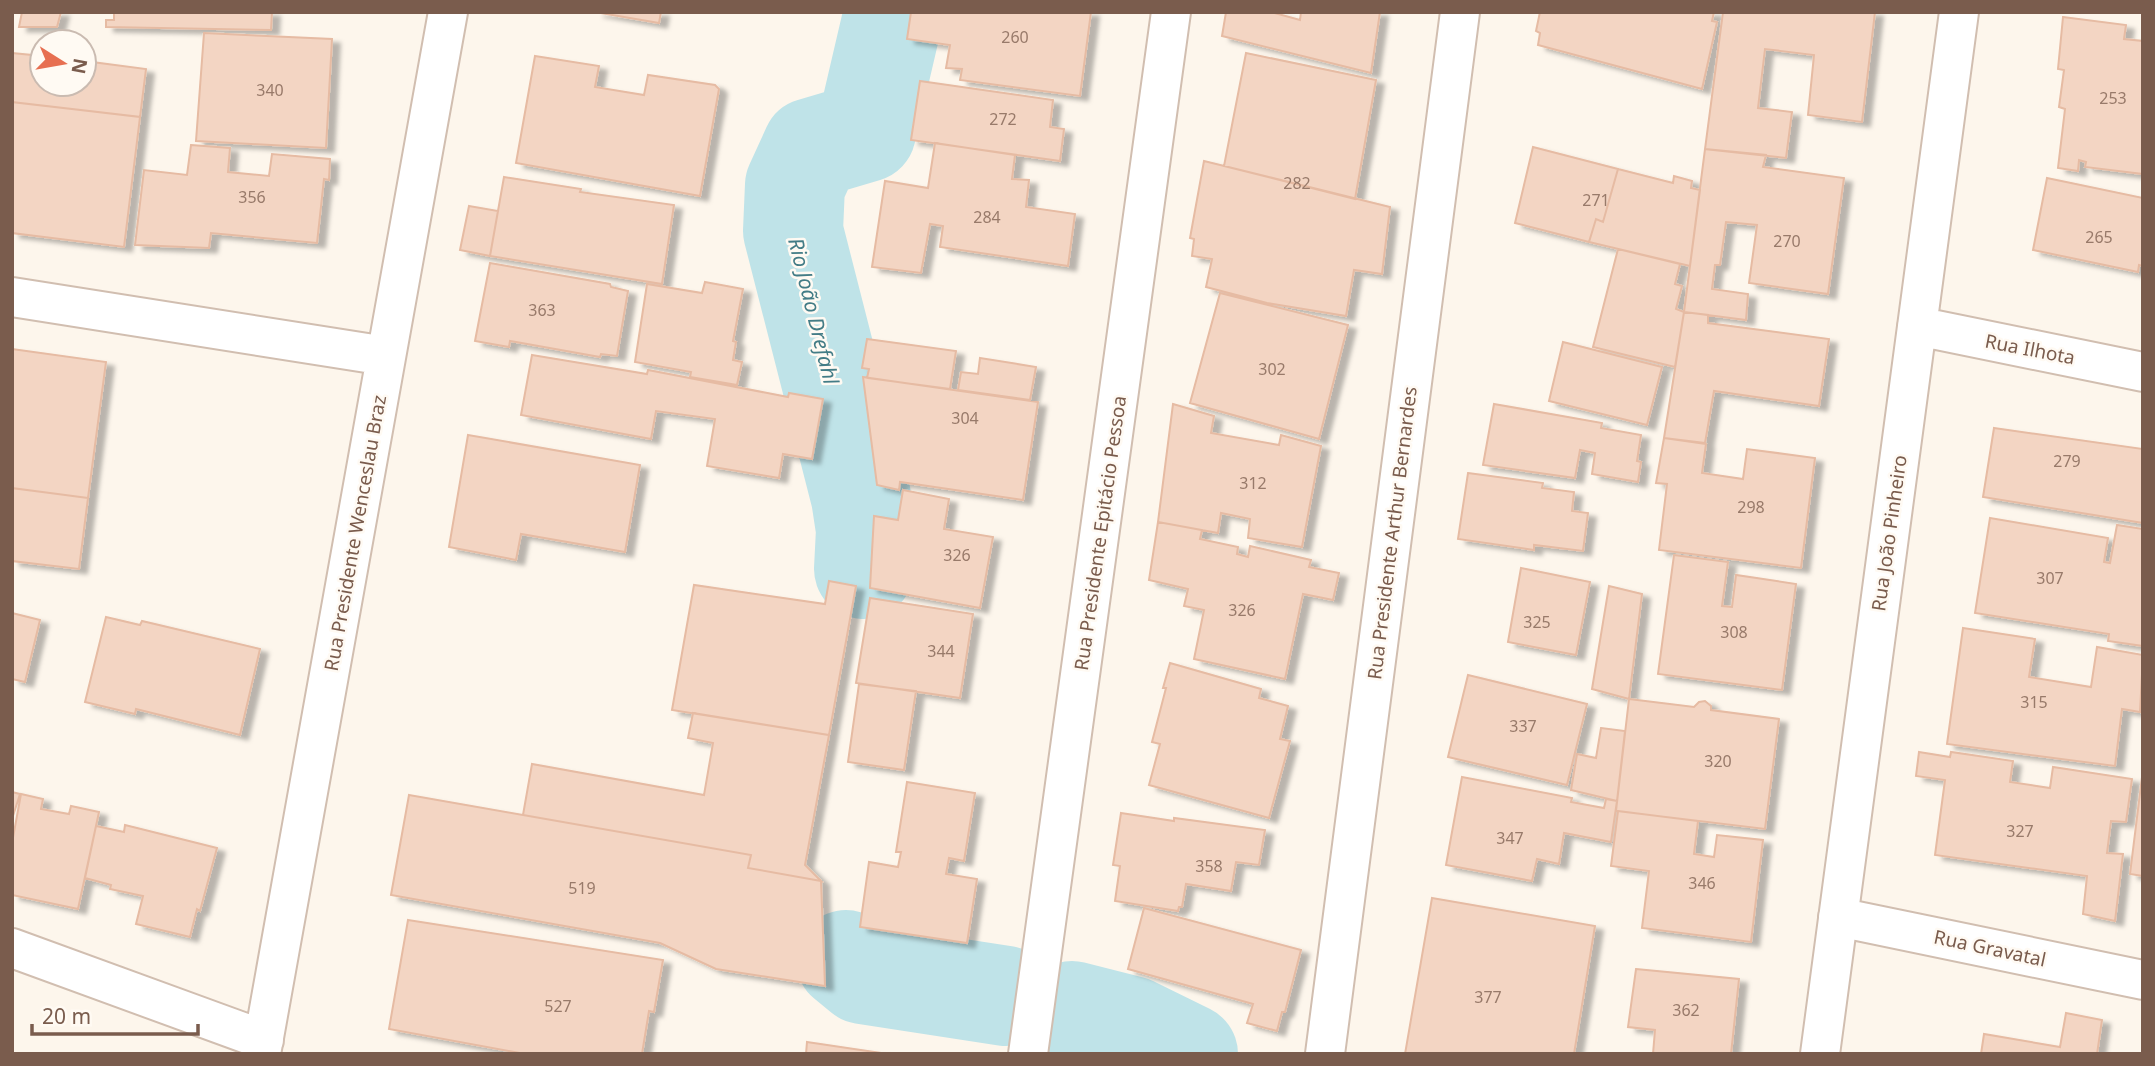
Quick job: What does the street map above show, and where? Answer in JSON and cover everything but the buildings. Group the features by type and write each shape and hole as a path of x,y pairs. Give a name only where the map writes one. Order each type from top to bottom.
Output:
{"street":[{"name":"Rua Presidente Wenceslau Braz","path":"262,1047 448,12"},
{"name":"Rua Presidente Epitácio Pessoa","path":"1028,1054 1171,12"},
{"name":"Rua Presidente Arthur Bernardes","path":"1325,1054 1460,12"},
{"name":"Rua João Pinheiro","path":"1819,1054 1959,12"},
{"path":"12,297 386,356"},
{"name":"Rua Ilhota","path":"1917,326 2143,372"},
{"name":"Rua Gravatal","path":"1838,917 2143,980"},
{"path":"12,948 262,1047"}],"waterway":[{"name":"Rio João Drefahl","path":"864,569 866,530 861,497 793,231 795,185 812,148 866,132 894,12"},
{"name":"Rio João Drefahl","path":"846,960 863,974 1006,996"},
{"name":"Rio João Drefahl","path":"1072,1011 1131,1026 1188,1054"}]}
